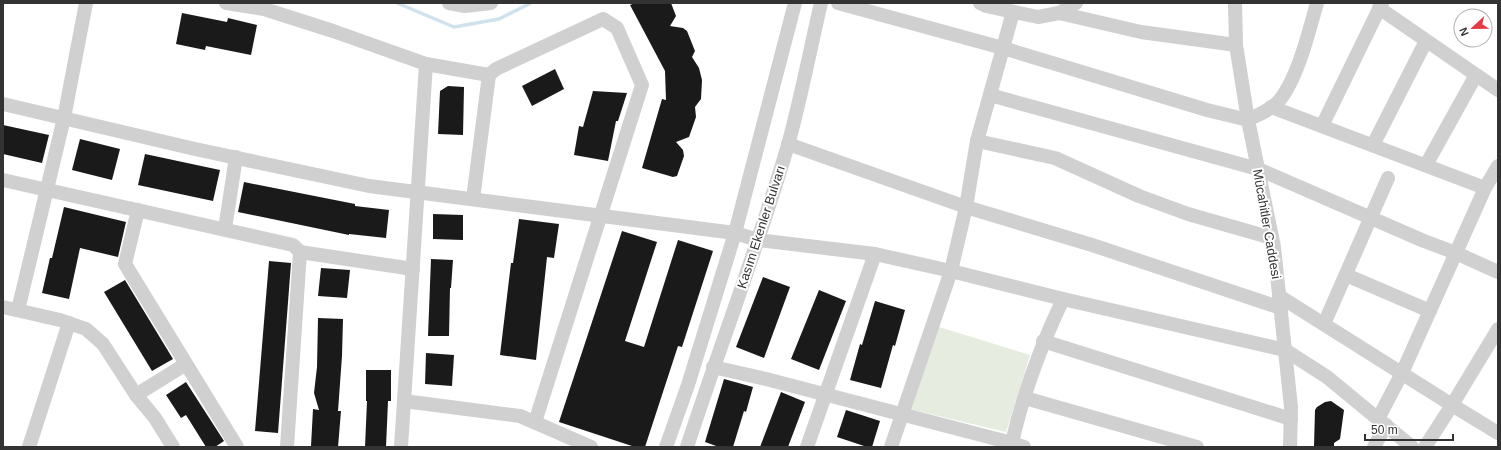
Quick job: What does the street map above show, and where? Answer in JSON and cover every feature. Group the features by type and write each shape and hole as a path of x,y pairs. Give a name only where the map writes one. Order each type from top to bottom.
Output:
{"street":[{"path":"18,310 64,118 86,3"},
{"path":"226,3 264,9 334,31 426,64 489,75 496,70 603,19 617,28 642,85 535,422"},
{"path":"450,3 466,6 487,4"},
{"name":"Kasım Ekenler Bulvarı","path":"666,447 688,385 735,233 795,3"},
{"name":"Kasım Ekenler Bulvarı","path":"687,447 713,367 758,240 788,144 821,3"},
{"path":"838,3 1003,48 1207,110 1248,120 1277,103 1288,87 1295,72 1317,3"},
{"path":"980,3 986,6 1038,18 1059,13 1076,3"},
{"name":"Mücahitler Caddesi","path":"1235,3 1236,45 1248,120 1272,238 1280,302 1291,407 1290,447"},
{"path":"1322,126 1381,6 1426,41 1498,90"},
{"path":"891,447 951,271 966,207 977,141 1013,12"},
{"path":"1059,13 1142,32 1236,45"},
{"path":"1373,145 1426,41"},
{"path":"401,447 426,64"},
{"path":"473,199 489,75"},
{"path":"1426,165 1476,75"},
{"path":"990,95 1258,169 1498,272"},
{"path":"3,104 369,186 600,217 735,233 758,240 875,254 1285,350 1327,377 1412,447"},
{"path":"1271,107 1485,188"},
{"path":"977,141 1055,158 1139,196 1188,214 1272,238"},
{"path":"788,144 966,207 1280,302 1324,324 1498,433"},
{"path":"225,229 236,157"},
{"path":"1374,447 1382,422 1402,373 1485,188 1498,166"},
{"path":"1324,324 1372,218 1388,178"},
{"path":"3,180 293,245 300,252 413,269"},
{"path":"138,210 125,264 237,447"},
{"path":"287,447 300,252"},
{"path":"807,447 827,394 875,254"},
{"path":"1346,275 1430,311"},
{"path":"713,367 766,378 1016,446 1025,398 1043,341 1063,298"},
{"path":"3,307 69,323 86,329 103,344 136,395 155,418 173,447"},
{"path":"29,447 69,323"},
{"path":"1425,447 1498,329"},
{"path":"1043,341 1291,419"},
{"path":"136,395 186,364"},
{"path":"1025,398 1197,447"},
{"path":"404,401 520,416 591,447"}],"shaded area":[{"path":"939,327 1030,355 1006,432 909,409"}],"building":[{"path":"635,3 671,3 676,16 670,26 683,28 687,31 695,51 692,57 699,68 702,80 701,99 695,107 696,117 689,137 676,142 683,150 684,156 677,176 673,177 642,168 662,99 666,100 665,71 630,5"},
{"path":"182,13 227,22 228,18 257,25 251,55 206,46 205,50 176,44"},
{"path":"555,69 564,89 532,106 522,86"},
{"path":"448,86 464,87 463,135 438,134 440,91"},
{"path":"593,91 627,93 618,121 616,121 608,161 574,155 579,126 583,127"},
{"path":"3,125 49,135 42,163 3,154"},
{"path":"80,139 120,149 112,180 72,170"},
{"path":"145,154 220,170 213,201 138,185"},
{"path":"244,182 355,204 355,206 389,210 386,238 349,235 238,212"},
{"path":"64,207 126,222 118,257 80,248 69,299 42,293"},
{"path":"433,214 463,215 463,240 433,239"},
{"path":"519,219 559,224 554,258 547,257 536,360 500,355 511,263 513,263"},
{"path":"622,231 657,242 625,341 644,347 678,240 713,251 682,347 678,346 645,447 635,447 559,422"},
{"path":"431,259 453,260 450,288 449,336 428,336"},
{"path":"269,261 291,263 278,433 255,431"},
{"path":"321,268 350,270 347,298 318,296"},
{"path":"763,277 790,287 764,358 736,347"},
{"path":"125,280 173,359 152,371 104,292"},
{"path":"819,290 846,301 819,370 791,359"},
{"path":"875,301 905,310 881,388 850,380 860,344 862,345"},
{"path":"318,318 343,319 338,411 341,411 338,447 311,446 313,409 319,410 314,393 317,367"},
{"path":"426,353 454,355 452,386 425,384"},
{"path":"366,370 391,370 391,401 388,401 386,447 365,447 367,401"},
{"path":"724,379 753,387 746,412 744,411 733,447 719,447 705,442"},
{"path":"186,382 224,441 215,447 206,447 186,415 181,418 166,395"},
{"path":"781,392 805,402 788,447 760,447"},
{"path":"1331,401 1344,410 1340,439 1334,443 1334,447 1314,446 1315,410 1325,402"},
{"path":"846,410 880,421 872,447 867,447 837,437"}],"waterway":[{"path":"397,3 454,27 499,19 531,3"}]}
